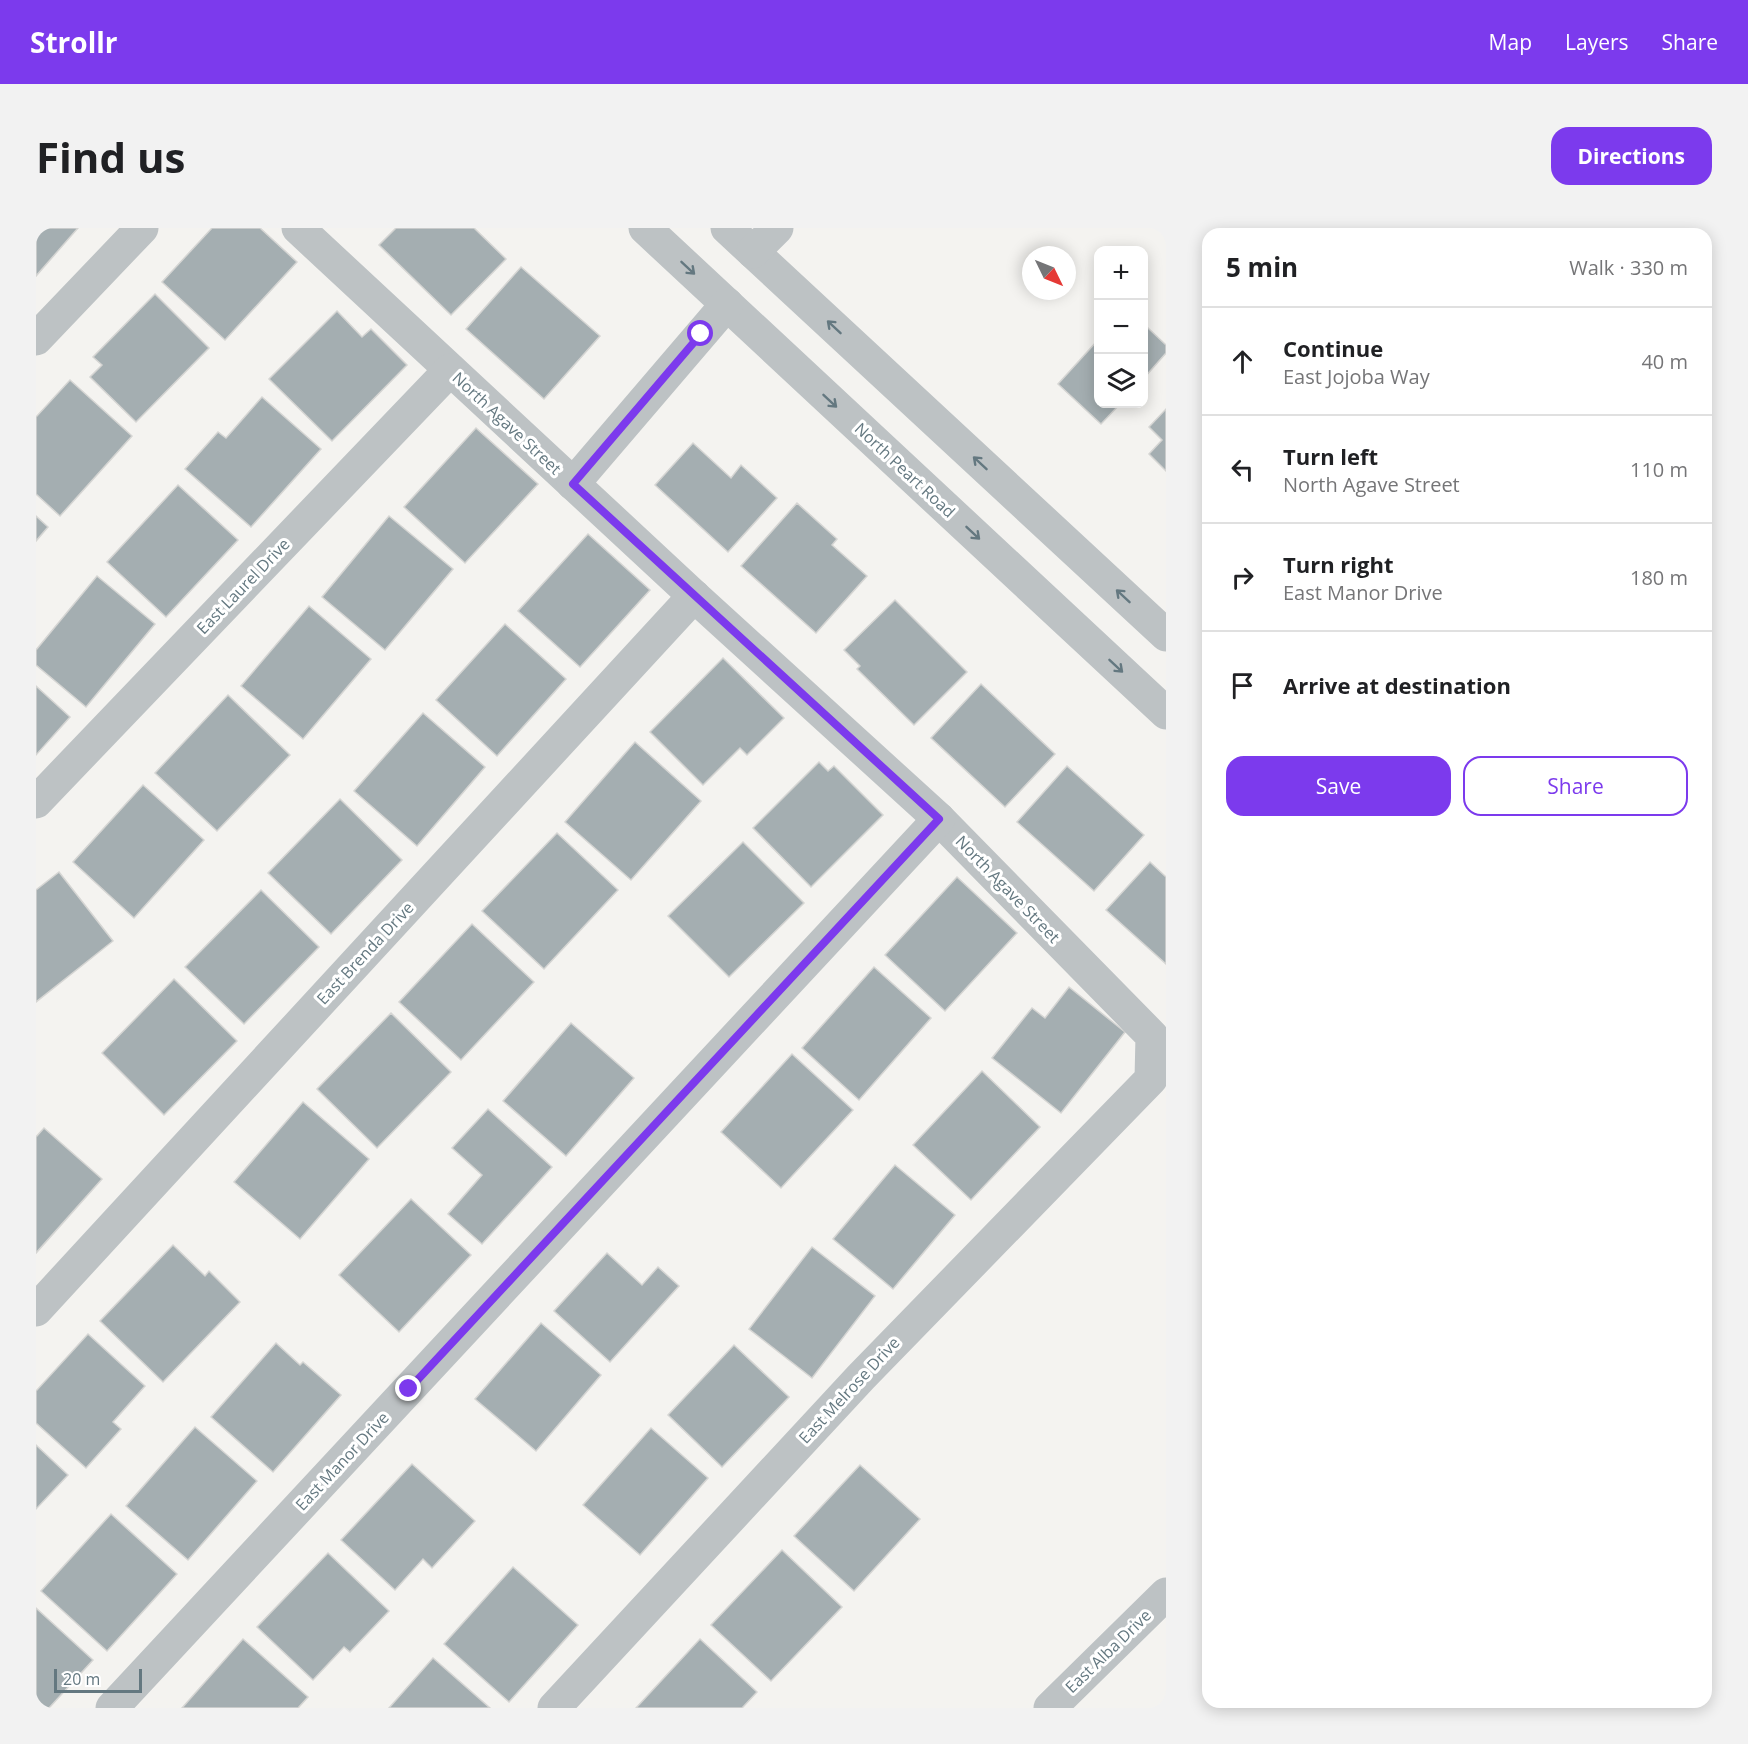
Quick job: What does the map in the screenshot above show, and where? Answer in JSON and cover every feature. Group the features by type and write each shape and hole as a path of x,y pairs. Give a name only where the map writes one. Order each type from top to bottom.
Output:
{"street":[{"path":"36,339 142,228"},
{"name":"North Agave Street","path":"298,228 694,596 939,819 1152,1036 1152,1079"},
{"name":"North Peart Road","path":"645,228 1166,713"},
{"path":"727,228 1166,635"},
{"path":"753,252 777,228"},
{"path":"573,484 727,304"},
{"name":"East Laurel Drive","path":"36,802 450,370"},
{"name":"East Brenda Drive","path":"36,1310 694,596"},
{"name":"East Manor Drive","path":"112,1708 939,819"},
{"name":"East Melrose Drive","path":"554,1708 861,1377 1152,1079"},
{"name":"East Alba Drive","path":"1050,1708 1166,1594"}],"building":[{"path":"36,228 78,228 36,276"},
{"path":"212,228 260,228 297,262 225,340 162,282"},
{"path":"396,228 474,228 506,259 451,315 379,245"},
{"path":"521,267 600,336 544,399 466,329"},
{"path":"155,294 209,348 136,422 90,377 102,365 93,357"},
{"path":"337,311 362,337 371,329 407,365 332,441 269,379"},
{"path":"1148,328 1166,345 1166,353 1148,373"},
{"path":"1094,344 1094,408 1116,408 1101,424 1058,384"},
{"path":"70,380 132,436 60,516 36,494 36,417"},
{"path":"262,397 321,449 251,527 185,469 218,432 226,438"},
{"path":"1166,409 1166,471 1149,454 1162,440 1149,427"},
{"path":"476,428 538,484 465,563 404,507"},
{"path":"693,443 731,478 741,465 777,498 728,552 655,485"},
{"path":"178,485 238,540 166,617 107,562"},
{"path":"797,503 837,539 832,545 867,576 816,633 741,566"},
{"path":"36,516 48,527 36,541"},
{"path":"389,516 453,569 385,650 322,597"},
{"path":"588,534 650,590 580,667 518,611"},
{"path":"97,576 155,624 86,707 36,665 36,650"},
{"path":"895,600 967,672 914,725 857,669 860,666 844,650"},
{"path":"309,606 371,659 303,739 241,686"},
{"path":"505,624 566,679 497,756 436,700"},
{"path":"723,658 784,718 747,755 740,748 703,785 650,732"},
{"path":"981,684 1055,754 1005,807 931,738"},
{"path":"36,686 70,717 36,755"},
{"path":"228,695 290,755 217,831 155,773"},
{"path":"423,713 485,767 417,846 354,791"},
{"path":"635,742 701,801 631,880 565,822"},
{"path":"819,762 828,771 834,766 883,815 811,887 753,828"},
{"path":"1067,766 1144,835 1094,891 1017,822"},
{"path":"143,785 204,840 134,918 73,862"},
{"path":"340,799 402,860 331,934 268,873"},
{"path":"557,833 618,890 544,969 482,911"},
{"path":"743,842 804,903 729,977 668,916"},
{"path":"1150,862 1166,877 1166,964 1106,910"},
{"path":"59,872 113,941 36,1002 36,890"},
{"path":"957,877 1017,933 945,1011 885,955"},
{"path":"261,890 319,947 244,1024 185,967"},
{"path":"472,924 534,982 461,1060 399,1002"},
{"path":"874,967 931,1018 859,1100 802,1048"},
{"path":"174,979 237,1041 164,1115 102,1053"},
{"path":"1069,987 1125,1032 1061,1113 992,1058 1032,1008 1045,1018"},
{"path":"391,1013 451,1072 377,1148 317,1089"},
{"path":"571,1023 634,1078 566,1156 503,1101"},
{"path":"792,1054 853,1110 781,1188 721,1132"},
{"path":"982,1071 1040,1127 971,1200 913,1145"},
{"path":"303,1102 369,1159 300,1239 234,1182"},
{"path":"488,1109 552,1167 482,1244 448,1214 482,1175 452,1148"},
{"path":"44,1128 102,1179 36,1253 36,1137"},
{"path":"895,1165 955,1215 893,1289 833,1239"},
{"path":"411,1199 471,1255 399,1332 339,1275"},
{"path":"173,1245 205,1276 209,1271 240,1302 163,1382 100,1321"},
{"path":"812,1247 875,1296 812,1378 749,1329"},
{"path":"607,1253 642,1285 658,1267 679,1286 610,1362 554,1311"},
{"path":"541,1323 601,1375 536,1451 475,1399"},
{"path":"88,1334 145,1386 113,1422 121,1429 86,1468 36,1423 36,1391"},
{"path":"276,1343 300,1365 303,1362 341,1395 273,1472 211,1417"},
{"path":"734,1345 789,1397 722,1467 668,1415"},
{"path":"195,1427 257,1481 188,1560 126,1506"},
{"path":"651,1428 708,1478 640,1555 583,1505"},
{"path":"36,1445 68,1475 36,1509"},
{"path":"412,1464 475,1521 432,1568 423,1559 395,1590 341,1540"},
{"path":"860,1465 920,1519 854,1591 794,1536"},
{"path":"111,1514 177,1574 107,1651 41,1591"},
{"path":"782,1550 842,1607 771,1681 711,1625"},
{"path":"328,1553 389,1611 350,1652 344,1647 313,1680 257,1627"},
{"path":"513,1567 578,1625 509,1702 444,1644"},
{"path":"36,1608 93,1660 49,1708 36,1708"},
{"path":"243,1639 308,1697 298,1708 182,1708"},
{"path":"700,1639 757,1692 742,1708 636,1708"},
{"path":"433,1658 490,1708 389,1708"}],"route":[{"path":"409,1389 939,819 573,484 701,334"}]}
